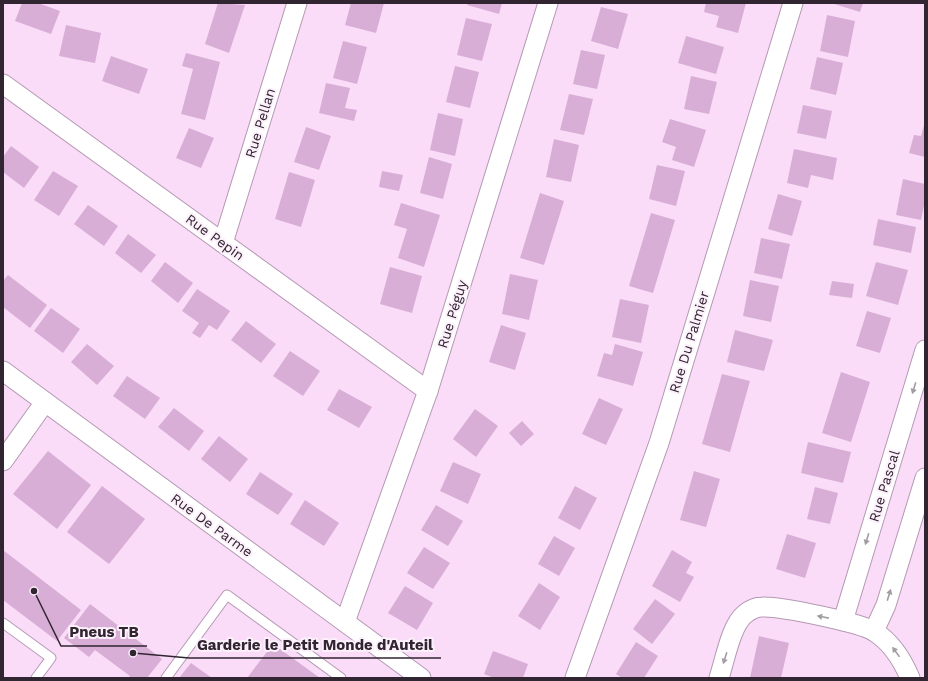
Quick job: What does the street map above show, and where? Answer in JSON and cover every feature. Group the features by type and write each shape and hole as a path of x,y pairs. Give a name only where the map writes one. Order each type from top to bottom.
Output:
{"street":[{"name":"Rue Pellan","path":"223,243 297,3"},
{"name":"Rue Péguy","path":"345,622 428,391 548,3"},
{"name":"Rue Du Palmier","path":"575,678 659,443 793,3"},
{"name":"Rue Pepin","path":"3,84 428,391"},
{"name":"Rue Pascal","path":"843,621 925,350"},
{"name":"Rue De Parme","path":"3,371 421,678"},
{"path":"3,461 45,402"},
{"path":"874,631 886,605 925,478"},
{"path":"719,678 737,623 744,615 754,609 770,608 843,621 874,631 892,646 910,678"}],"lane":[{"path":"166,678 228,595 341,678"},
{"path":"3,623 51,658 36,678"}],"building":[{"path":"22,3 38,3 60,11 51,34 15,21"},
{"path":"218,3 245,5 229,53 205,44"},
{"path":"351,3 384,3 376,33 345,25"},
{"path":"468,3 502,3 499,14 467,5"},
{"path":"706,3 746,3 738,33 716,27 719,16 704,12"},
{"path":"831,3 863,3 860,12"},
{"path":"601,7 628,14 618,49 591,41"},
{"path":"827,15 855,21 848,57 820,51"},
{"path":"466,18 492,24 482,61 457,55"},
{"path":"66,25 101,33 95,63 59,56"},
{"path":"686,36 724,47 716,74 678,63"},
{"path":"343,41 367,47 357,84 333,78"},
{"path":"581,50 605,55 597,89 573,84"},
{"path":"186,53 220,62 205,120 181,114 193,69 182,66"},
{"path":"111,56 148,69 139,94 102,81"},
{"path":"817,57 843,63 836,95 810,89"},
{"path":"455,66 479,72 470,108 446,102"},
{"path":"691,76 717,82 709,114 684,109"},
{"path":"326,83 350,88 345,108 357,110 354,121 319,113"},
{"path":"569,94 593,99 584,135 560,130"},
{"path":"803,105 832,111 826,139 797,133"},
{"path":"438,113 463,119 455,156 430,150"},
{"path":"670,119 706,130 694,167 672,160 676,147 662,142"},
{"path":"925,122 925,157 909,153 914,135 921,136"},
{"path":"306,127 331,136 319,170 294,162"},
{"path":"189,128 214,138 201,168 176,158"},
{"path":"554,139 579,145 571,182 546,177"},
{"path":"11,146 39,167 24,188 3,172 3,157"},
{"path":"794,149 837,158 833,180 811,175 808,188 787,183"},
{"path":"429,157 452,164 443,199 420,193"},
{"path":"657,165 685,171 676,206 649,199"},
{"path":"53,171 78,186 59,216 34,200"},
{"path":"382,171 403,175 399,191 379,187"},
{"path":"289,172 315,180 301,227 275,219"},
{"path":"903,179 925,184 925,201 921,220 896,215"},
{"path":"540,193 564,201 544,265 520,258"},
{"path":"778,194 802,201 792,236 768,229"},
{"path":"401,203 440,215 424,267 398,258 407,229 394,225"},
{"path":"88,205 118,226 104,246 74,224"},
{"path":"651,213 675,220 653,293 629,286"},
{"path":"878,219 916,227 911,253 873,245"},
{"path":"128,234 156,255 141,273 115,253"},
{"path":"761,238 790,244 782,279 754,273"},
{"path":"165,262 193,283 178,303 151,281"},
{"path":"876,262 908,270 898,305 866,296"},
{"path":"390,267 422,276 412,313 380,304"},
{"path":"510,274 538,280 529,320 502,314"},
{"path":"8,275 47,305 30,328 3,307 3,281"},
{"path":"750,280 779,286 771,322 743,316"},
{"path":"832,281 854,284 852,298 829,295"},
{"path":"197,289 230,311 217,330 209,325 200,338 192,333 199,323 182,311"},
{"path":"620,299 649,305 641,343 612,337"},
{"path":"51,308 80,329 63,353 34,331"},
{"path":"867,311 891,318 880,353 856,346"},
{"path":"246,321 276,344 261,363 231,340"},
{"path":"501,325 526,333 515,370 489,362"},
{"path":"735,330 773,340 764,371 727,362"},
{"path":"87,344 114,366 97,385 71,362"},
{"path":"615,344 643,352 633,386 597,376 604,353 612,355"},
{"path":"290,351 320,371 303,396 273,376"},
{"path":"841,372 870,382 851,442 822,433"},
{"path":"722,374 750,381 730,452 702,444"},
{"path":"127,376 160,398 145,419 113,396"},
{"path":"339,389 372,407 359,428 327,410"},
{"path":"599,398 623,409 606,445 582,434"},
{"path":"174,408 204,431 189,451 158,427"},
{"path":"475,409 498,426 476,457 453,439"},
{"path":"522,421 534,434 521,446 509,433"},
{"path":"219,436 248,459 230,482 201,459"},
{"path":"808,442 851,452 843,483 801,473"},
{"path":"48,451 91,485 57,529 13,494"},
{"path":"453,462 481,474 468,504 440,491"},
{"path":"694,471 720,479 706,527 680,520"},
{"path":"260,472 293,494 278,515 246,494"},
{"path":"102,486 145,519 109,564 67,532"},
{"path":"575,486 597,498 580,530 558,518"},
{"path":"815,487 838,493 830,524 807,519"},
{"path":"305,500 339,523 324,546 290,524"},
{"path":"436,505 463,521 448,546 421,530"},
{"path":"787,534 816,543 805,578 776,569"},
{"path":"554,536 575,548 559,576 538,564"},
{"path":"424,547 450,563 433,589 407,573"},
{"path":"3,550 81,610 57,641 3,600"},
{"path":"672,550 692,562 686,573 694,577 680,602 652,586"},
{"path":"539,583 560,597 540,630 518,616"},
{"path":"405,586 433,603 417,630 388,613"},
{"path":"655,599 675,614 652,644 633,629"},
{"path":"90,604 162,659 147,678 129,678 130,676 95,650 89,657 64,638"},
{"path":"759,636 789,643 781,678 750,678"},
{"path":"636,642 658,656 644,678 622,678 616,674"},
{"path":"273,644 320,678 247,678"},
{"path":"493,651 528,664 523,678 494,678 484,674"},
{"path":"191,663 212,678 179,678"}],"place":[{"name":"Pneus TB","path":"34,591"},
{"name":"Garderie le Petit Monde d'Auteil","path":"133,653"}]}
